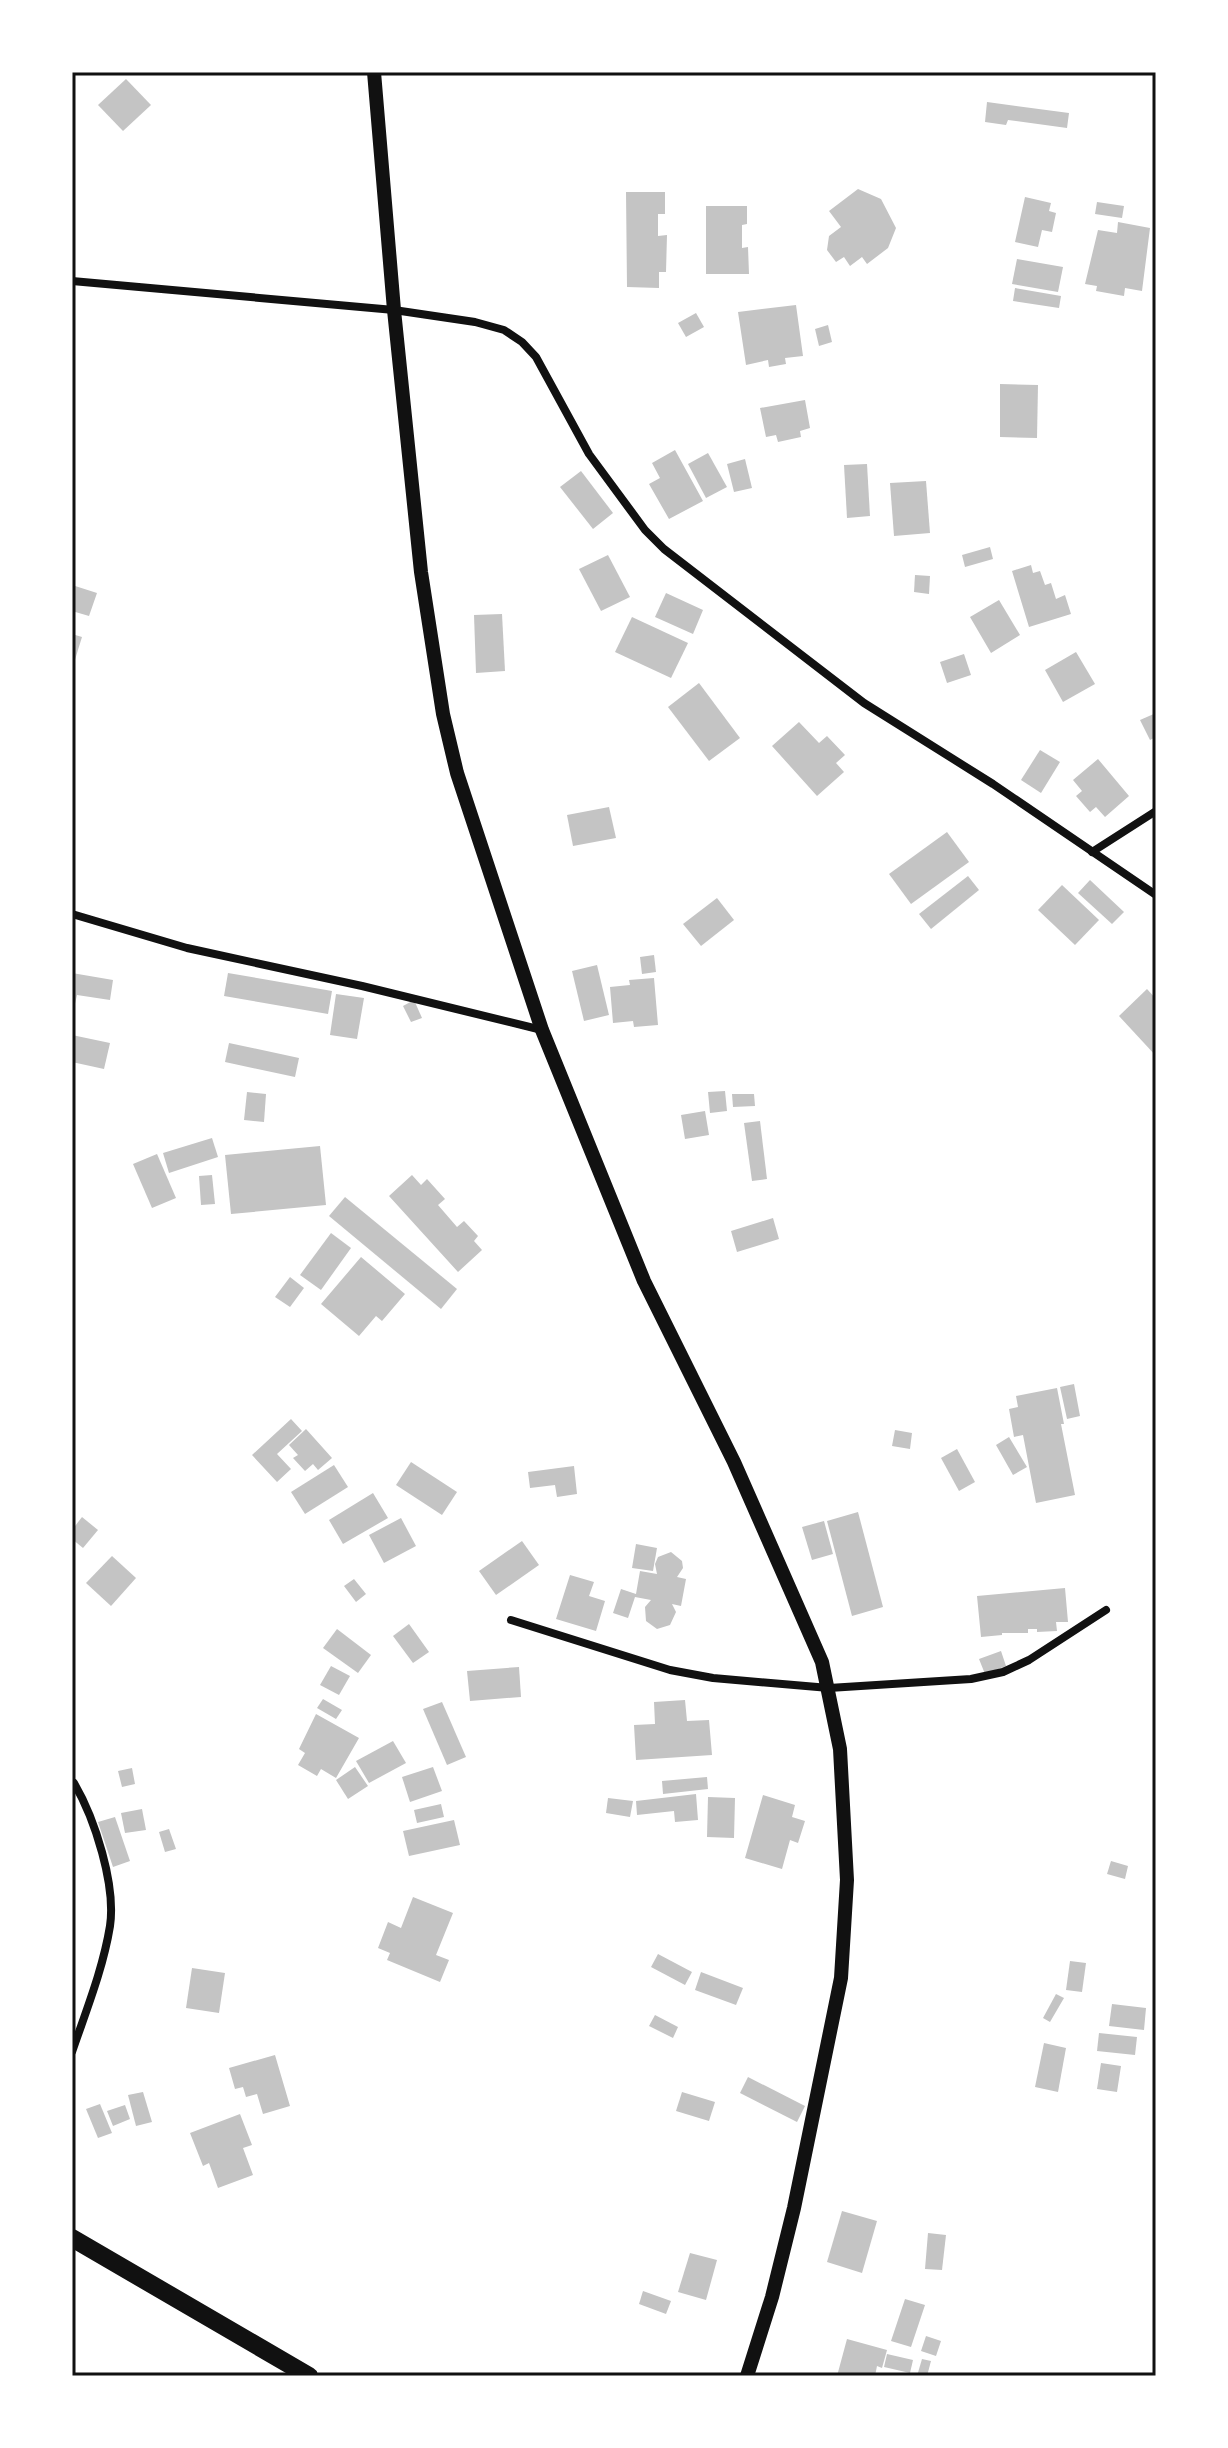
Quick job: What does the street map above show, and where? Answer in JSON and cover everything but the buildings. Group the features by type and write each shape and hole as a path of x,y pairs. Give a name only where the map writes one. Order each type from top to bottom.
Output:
{"main road":[{"path":"72,2238 309,2376"}],"street":[{"path":"374,72 421,572 443,714 457,773 542,1030 644,1281 734,1462 822,1662 840,1749 847,1880 841,1978 794,2208 772,2297 747,2376"},
{"path":"72,281 394,310 475,322 504,330 522,342 536,357 605,477 645,530 664,549 864,703 993,784 1156,895"},
{"path":"1092,852 1156,811"},
{"path":"72,914 187,948 542,1030"},
{"path":"511,1620 670,1670 713,1678 829,1688 971,1679 1003,1672 1029,1660 1106,1610"},
{"path":"72,2052 110,1925 110,1893 88,1806 74,1783"}]}
